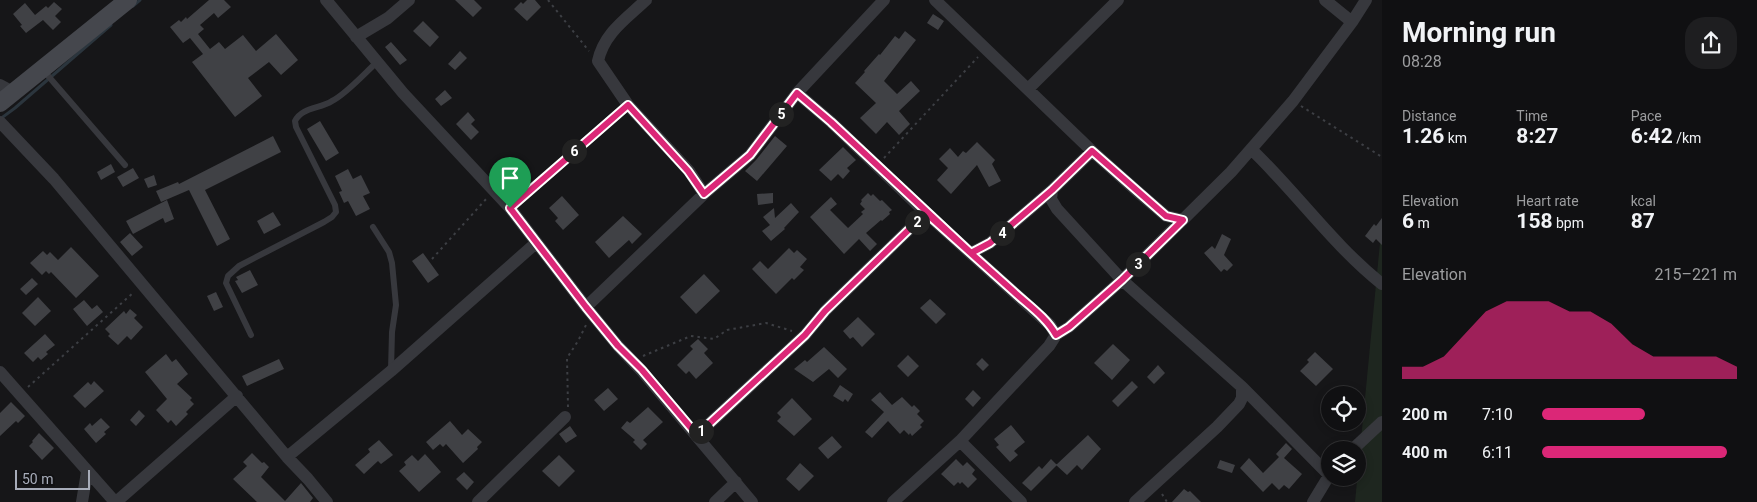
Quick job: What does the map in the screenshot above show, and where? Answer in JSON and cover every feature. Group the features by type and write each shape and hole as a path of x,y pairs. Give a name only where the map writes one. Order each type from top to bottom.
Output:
{"main road":[{"path":"4,93 42,69 128,0"}],"street":[{"path":"326,0 403,94 510,208 588,310 697,435 752,502"},
{"path":"356,37 388,18 409,0"},
{"path":"646,0 611,33 604,42 598,61 628,105 688,171 704,194"},
{"path":"588,310 704,194 750,155 797,93 884,0"},
{"path":"935,0 1092,151 1166,216 1183,220"},
{"path":"1028,88 1118,0"},
{"path":"1325,0 1352,22"},
{"path":"893,502 960,441 1049,346 1056,335 1069,327 1122,280 1231,172 1293,101 1352,22 1366,0"},
{"path":"797,93 1050,325 1056,335"},
{"path":"0,122 54,179 287,457 308,478 327,502"},
{"path":"1251,149 1272,169 1346,251 1382,284"},
{"path":"971,253 990,243 1052,190 1092,151"},
{"path":"1052,190 1051,200 1057,209 1122,280 1242,387 1321,466"},
{"path":"697,435 805,335 825,311 926,213"},
{"path":"1166,216 1171,232"},
{"path":"287,457 391,371 536,243"},
{"path":"0,372 116,502 237,396"},
{"path":"1135,502 1217,427 1239,404 1242,398 1242,387"},
{"path":"478,502 565,417"},
{"path":"1362,441 1382,422"},
{"path":"960,441 1021,502"},
{"path":"82,502 88,472"},
{"path":"714,502 736,482"},
{"path":"1313,502 1324,486"}],"lane":[{"path":"252,335 226,283 228,276 239,266 324,222 336,212 335,205 296,127 295,121 304,111 334,101 377,62"},
{"path":"42,69 125,165"},
{"path":"373,227 389,252 392,263 396,305 392,332 391,371"}],"path":[{"path":"548,0 598,61"},
{"path":"877,165 986,48"},
{"path":"1293,101 1382,156"},
{"path":"510,208 628,105"},
{"path":"432,259 494,190"},
{"path":"21,394 143,284"},
{"path":"565,417 568,409 567,358 578,341 588,310"},
{"path":"629,356 640,357 691,336 714,339 727,330 766,323 805,335"}],"shaded area":[{"path":"1382,222 1382,502 1355,502 1357,486 1366,486 1366,441 1361,441 1362,431 1366,431 1366,388"}],"building":[{"path":"209,0 224,0 231,7 218,18 214,13 200,25 204,29 198,34 210,49 219,42 225,49 243,35 256,51 276,34 298,60 281,75 269,62 248,78 262,96 235,117 192,62 203,54 190,38 183,43 170,27 179,20 181,22 186,17 187,19"},
{"path":"455,0 474,0 482,8 473,17"},
{"path":"527,0 535,0 541,7 527,21 514,9 521,2 523,4"},
{"path":"54,2 62,9 55,16 61,22 53,30 43,20 26,33 13,14 25,3 35,15 46,6 48,8"},
{"path":"933,14 944,21 938,30 927,23"},
{"path":"423,21 439,37 430,47 413,31"},
{"path":"905,31 916,40 884,81 897,94 911,81 920,91 899,111 910,124 899,135 887,122 876,134 860,118 876,103 855,83 895,36 899,39"},
{"path":"391,42 407,60 400,65 385,47"},
{"path":"460,51 467,58 455,70 448,64"},
{"path":"445,90 452,98 441,106 435,99"},
{"path":"468,112 475,120 471,124 479,132 471,140 456,124"},
{"path":"320,121 339,153 326,161 307,129"},
{"path":"273,136 281,152 205,190 230,239 217,246 189,190 161,202 156,191 178,182 179,184"},
{"path":"775,136 787,146 757,181 745,171"},
{"path":"977,142 995,160 992,164 1001,181 989,187 977,165 951,194 937,180 948,168 939,159 950,148 958,157 963,151 966,153"},
{"path":"843,147 856,160 847,168 850,171 843,179 838,174 831,181 819,170"},
{"path":"111,164 115,172 101,180 97,172"},
{"path":"133,168 139,178 123,187 117,177"},
{"path":"348,169 353,179 361,175 370,193 363,196 370,209 356,216 348,201 344,203 339,192 342,191 335,176"},
{"path":"154,175 157,185 148,188 144,179"},
{"path":"773,193 773,203 758,205 757,194"},
{"path":"868,193 871,196 873,194 880,201 882,200 892,210 889,212 890,214 866,233 877,244 870,251 859,239 844,254 810,217 831,197 837,204 830,210 848,228 863,214 861,212 865,209 860,204 861,200"},
{"path":"562,196 579,215 563,230 555,221 558,218 549,208"},
{"path":"167,200 174,219 165,223 163,218 133,234 126,221"},
{"path":"791,203 799,212 785,229 771,241 762,231 770,225 763,217 774,208 775,218"},
{"path":"273,212 281,225 264,234 257,221"},
{"path":"623,216 642,234 632,244 629,240 609,258 595,242"},
{"path":"1382,218 1382,245 1376,239 1373,243 1365,236 1374,224 1376,226"},
{"path":"130,233 143,247 132,256 120,242"},
{"path":"1222,234 1231,239 1224,255 1233,265 1227,271 1224,269 1221,272 1204,253 1212,246 1215,249"},
{"path":"71,247 99,276 76,298 51,272 49,274 46,271 42,275 30,263 43,251 47,255 50,252 58,260"},
{"path":"789,248 794,253 797,250 807,259 800,267 804,270 794,280 792,278 776,294 752,269 760,261 768,269"},
{"path":"423,253 439,275 428,283 412,261"},
{"path":"250,270 258,285 242,293 235,281 238,280 236,277"},
{"path":"704,274 720,291 696,314 680,297"},
{"path":"32,278 38,284 26,295 20,289"},
{"path":"216,292 223,307 214,311 207,296"},
{"path":"38,297 51,311 35,326 22,313"},
{"path":"930,299 946,314 936,324 920,308"},
{"path":"84,300 92,309 97,305 103,312 87,326 73,309"},
{"path":"130,309 137,315 134,318 143,327 131,340 127,336 118,345 108,336 110,334 105,329 124,311 126,314"},
{"path":"858,317 875,334 862,347 853,337 850,339 843,331"},
{"path":"45,334 55,345 46,352 48,354 41,360 38,357 33,362 24,353"},
{"path":"698,339 708,349 704,353 713,363 696,379 689,371 686,374 677,365 693,349 690,346"},
{"path":"1113,344 1130,360 1112,380 1094,363"},
{"path":"824,347 847,369 838,378 829,369 813,382 794,369 805,360 807,362"},
{"path":"1315,352 1333,369 1316,386 1300,371"},
{"path":"166,354 172,362 176,359 188,374 177,384 192,398 190,400 194,404 186,412 188,414 176,426 171,420 168,423 156,410 167,399 145,372"},
{"path":"908,355 919,366 908,377 897,366"},
{"path":"982,358 989,365 983,371 976,364"},
{"path":"279,359 284,369 247,386 242,376"},
{"path":"1158,365 1165,373 1154,384 1147,377"},
{"path":"94,381 104,391 85,408 73,396 88,382 91,385"},
{"path":"1132,381 1138,387 1118,407 1112,401"},
{"path":"840,385 853,394 848,402 845,399 843,402 833,396"},
{"path":"608,388 618,399 604,411 594,400"},
{"path":"973,390 981,398 973,407 965,399"},
{"path":"880,392 892,405 902,397 912,407 914,405 920,411 917,414 924,421 920,425 922,427 912,436 904,430 900,434 888,421 872,438 865,432 884,412 871,400"},
{"path":"792,398 812,419 794,436 777,421 781,417 777,413"},
{"path":"11,402 25,416 18,423 16,421 0,436 0,413"},
{"path":"648,407 663,422 643,440 647,444 641,450 633,442 635,440 621,428 627,421 630,423"},
{"path":"139,410 145,416 136,426 130,420"},
{"path":"101,418 110,427 104,432 106,434 96,443 84,429 90,423 92,426"},
{"path":"450,421 462,435 468,429 482,442 477,447 478,449 463,463 446,444 443,447 440,444 433,450 426,442"},
{"path":"1011,425 1025,442 1014,451 1018,455 1010,462 996,447 999,445 994,439"},
{"path":"570,426 577,436 566,443 559,434"},
{"path":"39,433 54,448 42,460 29,446"},
{"path":"1088,435 1101,449 1082,470 1077,465 1067,475 1056,465"},
{"path":"832,436 842,447 828,459 818,448"},
{"path":"379,440 393,455 381,464 378,461 364,474 355,465 370,452 368,449"},
{"path":"1286,443 1292,449 1284,458 1302,474 1289,489 1284,485 1279,490 1272,483 1263,492 1240,468 1249,458 1263,473 1279,457 1276,454"},
{"path":"252,453 269,467 261,477 285,501 301,483 313,498 310,502 257,502 233,479 247,466 243,462"},
{"path":"425,454 441,472 419,492 399,471 406,465 404,462 412,455 418,461"},
{"path":"559,455 575,471 559,487 542,471"},
{"path":"956,459 963,466 967,462 975,470 972,474 977,479 968,488 962,482 960,484 958,482 954,486 941,474"},
{"path":"1051,459 1057,465 1031,491 1022,483 1039,466 1042,469"},
{"path":"1220,460 1235,465 1232,473 1217,468"},
{"path":"800,463 814,476 799,491 786,479"},
{"path":"464,472 474,482 467,490 456,479"},
{"path":"1184,489 1188,492 1190,491 1201,502 1172,502"}],"waterway":[{"path":"133,6 140,0"},
{"path":"0,119 111,25"}],"route":[{"path":"510,208 618,346 642,370 697,435 805,335 825,311 926,213 1050,325 1056,335 1069,327 1122,280 1183,220 1166,216 1092,151 1052,190 990,243 984,248 971,253 926,213 831,122 797,93 750,155 704,194 688,171 628,105 510,208"}]}
